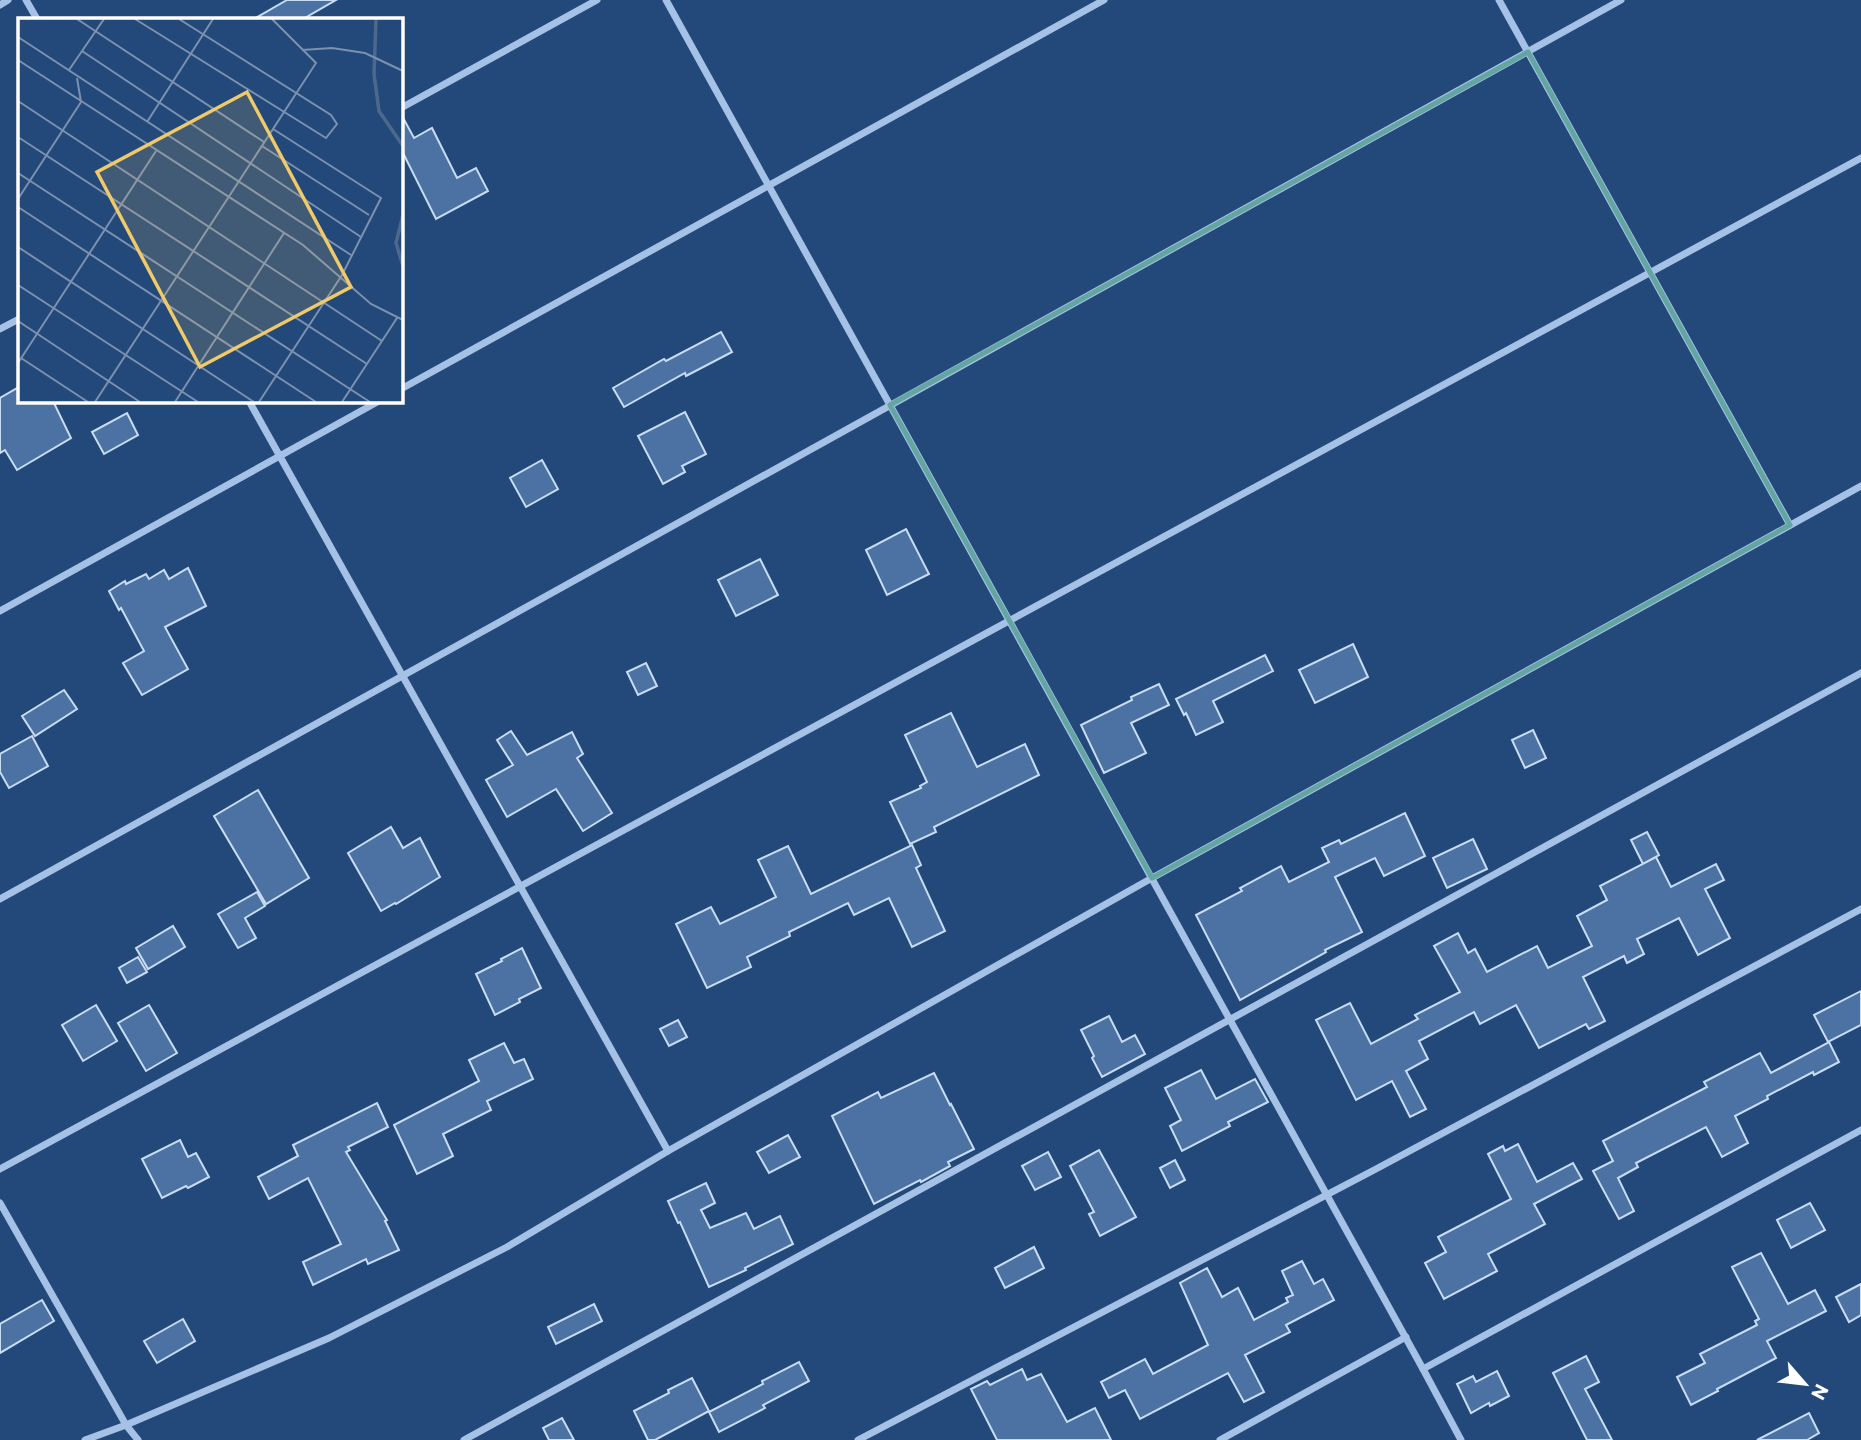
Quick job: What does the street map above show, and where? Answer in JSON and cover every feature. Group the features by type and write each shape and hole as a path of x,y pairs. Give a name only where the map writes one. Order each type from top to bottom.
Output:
{"street":[{"path":"0,5 8,0"},
{"path":"26,0 36,18"},
{"path":"402,107 597,0"},
{"path":"666,0 1461,1440"},
{"path":"402,388 1104,0"},
{"path":"1499,0 1790,525"},
{"path":"0,899 1621,0"},
{"path":"0,1169 1861,158"},
{"path":"0,329 18,320"},
{"path":"250,402 668,1151"},
{"path":"0,611 377,402"},
{"path":"85,1440 329,1338 507,1247 668,1151 1152,878 1861,486"},
{"path":"464,1440 1861,673"},
{"path":"858,1440 1327,1195 1861,909"},
{"path":"1423,1369 1861,1130"},
{"path":"0,1203 126,1425 138,1440"},
{"path":"1220,1440 1406,1337"}],"highlighted area":[{"path":"1528,52 1790,525 1152,878 890,405"}],"building":[{"path":"287,0 336,0 305,18 256,18"},
{"path":"402,116 414,138 432,128 457,178 476,168 488,191 436,219 402,151"},
{"path":"721,332 732,352 686,376 685,373 624,407 613,388 664,359 666,361"},
{"path":"18,388 18,402 53,402 71,438 17,470 5,450 0,453 0,398"},
{"path":"685,412 706,454 682,466 685,472 663,484 638,436"},
{"path":"127,413 138,435 104,454 92,432"},
{"path":"542,460 558,489 526,507 510,478"},
{"path":"906,529 929,574 887,595 866,550"},
{"path":"760,559 778,595 736,616 718,580"},
{"path":"188,568 206,606 165,627 188,669 142,695 123,663 144,651 109,591 125,581 126,584 146,574 149,579 164,570 169,579"},
{"path":"1353,644 1368,677 1315,703 1299,670"},
{"path":"1265,655 1273,671 1213,701 1223,722 1196,735 1176,699"},
{"path":"646,663 657,686 638,695 627,672"},
{"path":"1159,684 1169,705 1131,723 1146,753 1104,773 1081,725"},
{"path":"64,690 77,709 35,736 22,716"},
{"path":"951,713 977,767 1025,744 1039,775 934,827 936,832 910,844 890,802 921,788 920,786 927,782 905,735"},
{"path":"1533,730 1546,758 1525,768 1512,740"},
{"path":"511,731 527,755 572,732 583,754 577,758 612,813 583,831 556,789 507,817 486,780 513,765 497,740"},
{"path":"32,736 48,766 9,788 0,772 0,754"},
{"path":"258,790 309,878 266,904 214,816"},
{"path":"1405,813 1425,856 1384,876 1375,858 1335,877 1362,932 1325,950 1326,952 1240,1000 1196,915 1242,891 1240,888 1281,866 1289,882 1329,862 1322,848 1339,840 1341,844"},
{"path":"391,827 403,848 420,838 440,877 381,911 348,853"},
{"path":"1647,832 1659,855 1643,864 1631,840"},
{"path":"1473,839 1487,869 1447,888 1433,858"},
{"path":"912,845 921,865 916,868 945,931 912,947 889,898 854,915 848,903 789,932 790,936 747,957 751,967 707,988 676,924 711,907 720,924 776,897 758,860 788,846 811,894"},
{"path":"1656,857 1671,887 1716,864 1724,880 1705,889 1730,938 1698,955 1679,918 1637,939 1644,954 1627,963 1624,956 1583,977 1605,1021 1589,1029 1586,1024 1539,1048 1516,1005 1480,1024 1474,1012 1419,1041 1428,1059 1406,1071 1426,1109 1410,1117 1392,1081 1356,1100 1316,1020 1350,1003 1371,1044 1418,1019 1415,1015 1460,992 1434,946 1458,933 1468,953 1475,949 1487,972 1537,946 1548,968 1592,946 1577,916 1607,900 1600,886"},
{"path":"257,892 265,906 245,918 256,938 238,948 218,914"},
{"path":"173,926 185,947 148,969 136,948"},
{"path":"522,948 541,988 495,1015 476,974"},
{"path":"138,957 147,972 127,983 119,968"},
{"path":"1861,991 1861,1025 1828,1042 1814,1015"},
{"path":"96,1005 117,1041 83,1061 62,1025"},
{"path":"149,1005 177,1053 146,1071 118,1023"},
{"path":"1109,1016 1122,1042 1135,1035 1145,1054 1102,1077 1081,1030"},
{"path":"678,1020 687,1037 669,1046 660,1029"},
{"path":"1829,1042 1839,1062 1814,1075 1813,1072 1735,1116 1748,1143 1722,1157 1706,1127 1636,1163 1638,1167 1618,1178 1634,1211 1619,1219 1593,1171 1613,1161 1603,1141 1707,1087 1704,1082 1760,1053 1771,1073"},
{"path":"504,1043 514,1063 524,1059 533,1079 487,1101 491,1110 443,1134 453,1156 417,1174 394,1125 479,1081 469,1060"},
{"path":"1201,1070 1216,1099 1255,1079 1268,1102 1228,1122 1230,1126 1182,1151 1170,1126 1181,1120 1165,1088"},
{"path":"934,1073 974,1149 948,1162 950,1166 921,1182 920,1180 874,1204 832,1116 878,1092 881,1098"},
{"path":"377,1103 388,1127 348,1147 350,1150 346,1152 387,1220 385,1221 399,1250 368,1264 366,1259 313,1285 303,1262 341,1244 308,1178 269,1199 258,1177 298,1156 293,1145"},
{"path":"788,1135 800,1157 769,1173 757,1152"},
{"path":"180,1140 188,1157 196,1153 209,1177 162,1198 142,1159"},
{"path":"1518,1144 1537,1182 1573,1163 1582,1179 1534,1204 1545,1224 1488,1254 1497,1271 1444,1299 1425,1263 1446,1252 1438,1237 1511,1199 1488,1154 1503,1146 1505,1151"},
{"path":"1099,1150 1136,1217 1100,1236 1089,1214 1094,1212 1070,1166"},
{"path":"1048,1152 1061,1177 1035,1190 1022,1166"},
{"path":"1175,1160 1185,1180 1170,1188 1160,1168"},
{"path":"706,1183 715,1203 701,1210 710,1228 746,1213 754,1229 780,1216 793,1244 709,1287 668,1201"},
{"path":"1810,1203 1825,1230 1791,1248 1777,1220"},
{"path":"1034,1247 1044,1268 1005,1288 995,1268"},
{"path":"1761,1253 1788,1304 1815,1290 1826,1311 1767,1341 1776,1358 1691,1405 1677,1377 1705,1363 1700,1354 1757,1325 1755,1321 1759,1319 1732,1267"},
{"path":"1302,1261 1314,1284 1323,1279 1334,1300 1286,1325 1290,1332 1245,1355 1264,1392 1244,1402 1228,1373 1140,1419 1125,1390 1109,1398 1101,1382 1145,1359 1153,1374 1208,1345 1180,1283 1207,1268 1222,1297 1238,1288 1254,1320 1288,1302 1286,1298 1293,1295 1282,1271"},
{"path":"1861,1284 1861,1315 1849,1322 1836,1297"},
{"path":"42,1300 54,1321 0,1353 0,1324"},
{"path":"594,1304 602,1321 556,1344 548,1327"},
{"path":"183,1319 195,1341 157,1363 144,1341"},
{"path":"1586,1356 1599,1382 1585,1389 1612,1440 1587,1440 1553,1373"},
{"path":"799,1362 809,1381 719,1432 709,1412"},
{"path":"1022,1369 1027,1380 1041,1374 1067,1422 1095,1408 1111,1440 997,1440 971,1389 987,1381 990,1385"},
{"path":"1497,1371 1509,1396 1471,1413 1457,1384 1473,1376 1476,1382"},
{"path":"692,1378 709,1411 655,1440 648,1440 634,1411"},
{"path":"1809,1413 1819,1433 1807,1440 1757,1440"},
{"path":"562,1418 574,1440 549,1440 543,1428"}]}
